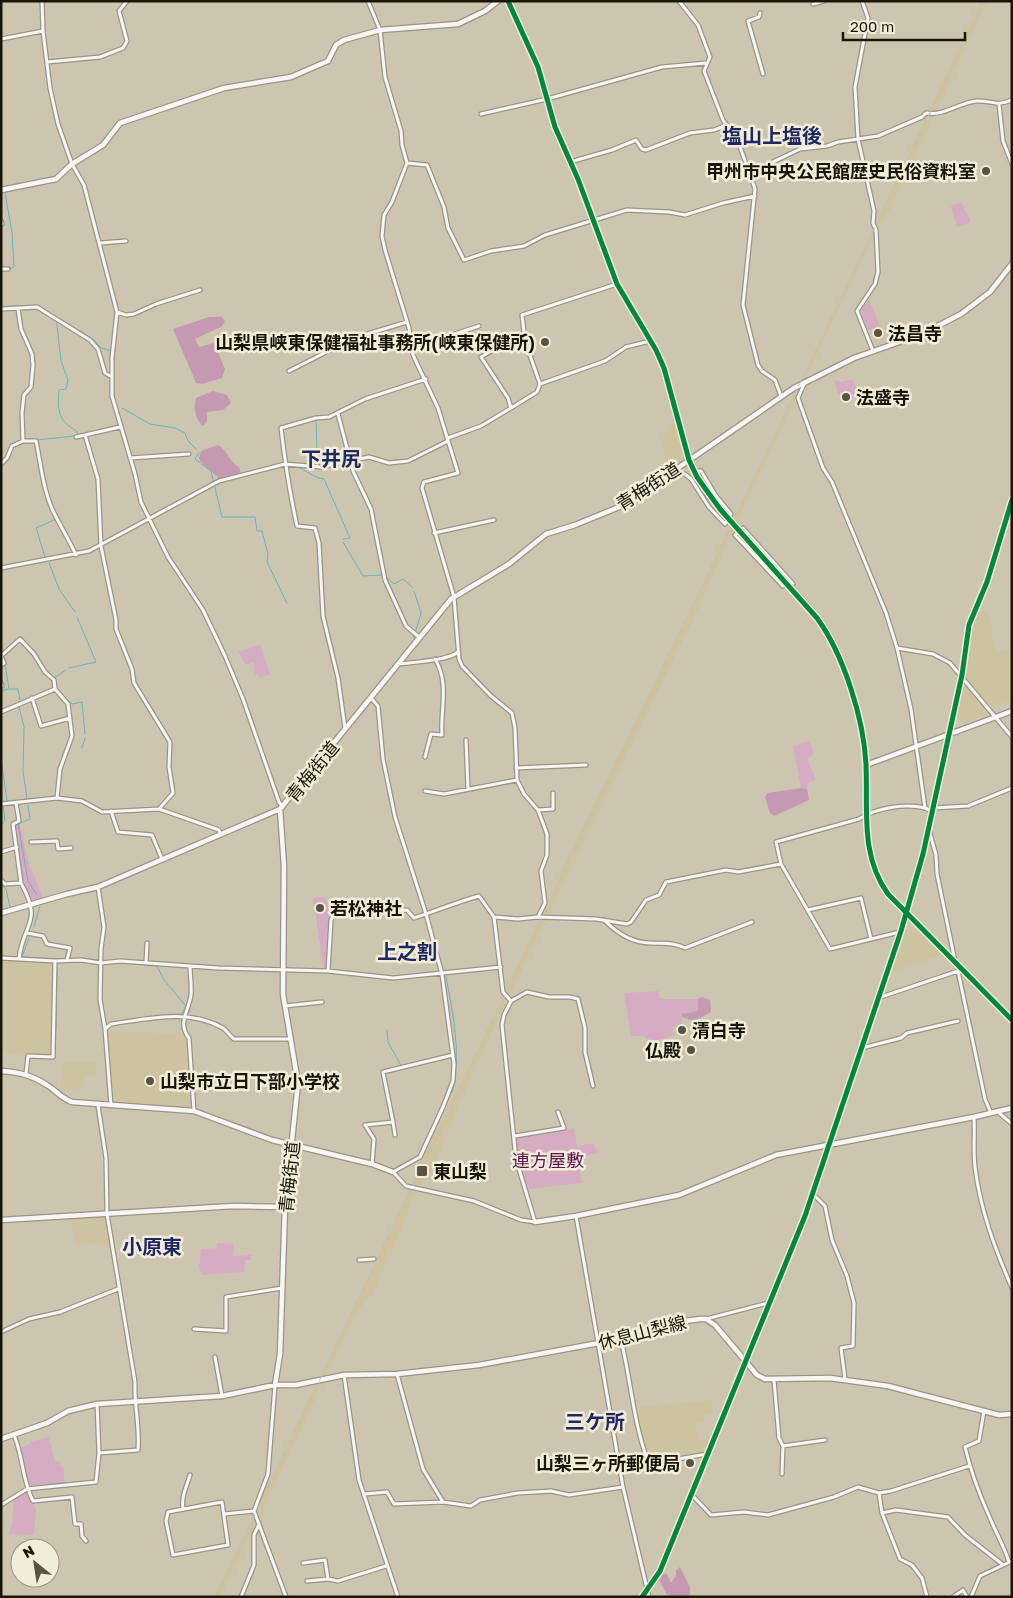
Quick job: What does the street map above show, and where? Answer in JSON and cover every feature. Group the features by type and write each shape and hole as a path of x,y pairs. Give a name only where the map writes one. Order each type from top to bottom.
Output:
{"street":[{"path":"1,914 32,903 98,887 281,808 226,656 203,610 168,557 141,502 112,396 117,312 84,185 72,164 58,124 47,62 42,1"},
{"path":"47,62 100,57 123,48 127,41 119,11 127,1"},
{"path":"368,1 380,30 385,77 401,131 402,145 407,164 392,202 384,215 382,236 407,322 412,348 426,379 458,473 422,484 434,533 454,597 458,651 462,666 491,696 512,713 516,780 524,794 538,810 547,834 548,849 541,871 545,903 538,918"},
{"path":"1,190 56,179 72,164 103,145 120,123 224,88 291,77 328,61 340,42 380,30 458,24 498,1"},
{"path":"508,1 531,50 555,127 617,284 651,341 664,368 689,460 694,471 709,496 822,625 842,664 864,742 869,855 876,877 888,894 1012,1020"},
{"path":"679,1 699,28 710,57 704,71 719,112 735,134 750,173 755,196 743,305 758,365 762,371 775,380 782,396"},
{"path":"813,4 824,1"},
{"path":"862,1 868,18 855,87 858,139 874,211 873,224 876,230 878,272 875,284 857,311 873,351"},
{"path":"760,13 759,17 748,21 764,74"},
{"path":"1,39 43,31"},
{"path":"481,114 547,99 662,67 706,63"},
{"path":"750,173 800,148 827,146 878,136 922,117 926,113 939,114 977,101 999,104 1012,100"},
{"path":"999,104 1003,141 1012,164"},
{"path":"570,162 612,150 636,140 642,149 646,150 690,133 714,130 727,125"},
{"path":"407,164 427,165 444,207 448,228 464,260 491,252 524,246 545,235 636,209 685,215 722,203 755,196"},
{"path":"100,243 126,241"},
{"name":"青梅街道","path":"275,1385 280,1354 285,1207 298,1083 284,1006 284,866 281,808 442,608 454,597 509,564 546,534 575,525 624,505 782,396 806,382 873,351 922,334 961,314 986,295 1012,264"},
{"path":"1,269 8,269"},
{"path":"1,568 76,555 101,546 218,481 285,465 321,467 369,457 389,463 408,461 448,439 481,426 537,392 540,384 525,341 522,315 617,284"},
{"path":"117,312 126,315 134,314 156,304 200,290"},
{"path":"1,309 37,307 97,346 106,373 112,377"},
{"path":"18,309 21,329 32,354 33,365 31,388 24,395 22,413 23,441"},
{"path":"290,370 354,338 407,322"},
{"path":"412,348 479,326"},
{"path":"540,384 604,362 626,347 651,341"},
{"path":"493,350 481,357 508,398 511,408"},
{"path":"345,729 338,678 323,616 319,543 315,528 297,526 289,491 281,428 338,414 365,399 426,379"},
{"path":"806,382 798,398 809,431 879,591 897,648 917,747 925,808"},
{"path":"338,414 354,471 371,509 385,580 406,626 419,637"},
{"path":"76,437 120,427"},
{"path":"85,436 98,479 101,546 116,620 116,629 132,669 134,684 170,742 169,767 173,793 159,809"},
{"path":"1,464 7,458 12,446 23,441 36,441 40,468 54,514 65,531 76,555"},
{"path":"130,458 189,454"},
{"path":"671,472 685,474 691,479 709,507 726,524 731,514 716,496 701,471 694,471"},
{"path":"642,1597 660,1570 692,1495 812,1193 901,932 928,828 962,675 969,625 987,582 1012,500"},
{"path":"1006,521 1012,518"},
{"path":"434,533 494,520"},
{"path":"783,586 735,535 743,528 793,584"},
{"path":"1,665 4,663 2,656 20,639 34,654 45,672 54,680 55,689 68,704 72,736 60,769 57,798"},
{"path":"897,648 933,654 950,663 1012,737"},
{"path":"398,664 435,659 455,654 458,651"},
{"path":"425,756 431,734 442,736 441,719 444,684 435,659"},
{"path":"1,712 55,689"},
{"path":"32,698 41,726 70,718"},
{"path":"370,698 378,706 383,759 395,817 426,914 442,974 453,1055 453,1081 444,1107 420,1157 392,1172"},
{"path":"866,765 1012,711"},
{"path":"466,740 468,789"},
{"path":"516,768 586,765"},
{"path":"425,791 444,794 516,780"},
{"path":"901,932 830,949 781,864 776,842 859,819 867,814 899,807 932,809 968,806 1012,788"},
{"path":"538,810 552,809 553,793"},
{"path":"1,804 57,798 82,801 102,812 159,809 219,830 220,834"},
{"path":"16,803 19,821 13,824 21,883 32,903 33,914 21,946 19,958"},
{"path":"111,811 118,832 152,835 162,860"},
{"path":"928,828 936,855 937,874 955,961"},
{"path":"30,842 57,841 58,849 70,848"},
{"path":"1,852 17,848"},
{"path":"494,917 631,922 646,900 659,895 666,882 726,870 738,872 781,864"},
{"path":"1,880 5,884 21,883"},
{"path":"98,887 104,927 100,963 100,998 106,1029 111,1105"},
{"path":"328,971 331,920 334,914 407,910 414,918 479,896 494,917 503,992 512,1001"},
{"path":"808,910 861,898 872,939"},
{"path":"604,920 622,935 648,943 673,942 685,948 752,922"},
{"path":"27,933 43,936 47,944 70,948 66,960"},
{"path":"146,943 146,963"},
{"path":"1,958 100,963 120,961 284,971 328,971 393,978 501,967"},
{"path":"26,1074 28,1056 53,1057 55,961"},
{"path":"190,966 191,995 182,1016 185,1034 189,1038 194,1111"},
{"path":"878,998 960,969"},
{"path":"960,969 982,1082 991,1113"},
{"path":"535,1222 520,1175 502,1024 504,1014 512,1001 527,992 549,997 570,997 578,1000 585,1028 585,1052 593,1086"},
{"path":"284,1006 322,1002"},
{"path":"106,1029 112,1024 182,1016 201,1020 222,1028 234,1038 290,1039"},
{"path":"861,1048 901,1038 907,1033 958,1021"},
{"path":"395,1135 383,1072 453,1055"},
{"path":"1,1072 26,1074 40,1080 63,1099 98,1106 111,1105 194,1111 292,1145 372,1164 392,1172 406,1186 474,1200 521,1220 535,1222 576,1216 679,1195 776,1155 1012,1108"},
{"path":"98,1106 106,1158 107,1214 135,1382 134,1402 139,1435 138,1450 99,1453"},
{"path":"515,1136 564,1128 558,1112"},
{"path":"998,1112 1012,1124"},
{"path":"974,1117 975,1166 978,1190 995,1251 1012,1288"},
{"path":"372,1164 374,1139 365,1125 393,1122"},
{"path":"812,1193 825,1206 832,1240 847,1276 854,1303 853,1346 842,1348 845,1379"},
{"path":"1,1220 234,1206 285,1207"},
{"path":"576,1216 623,1487 649,1597"},
{"path":"359,1260 374,1259"},
{"path":"194,1329 226,1331 226,1297 282,1288"},
{"path":"1,1332 29,1319 60,1312 118,1289"},
{"path":"706,1319 768,1303"},
{"name":"休息山梨線","path":"275,1385 296,1385 344,1375 397,1374 478,1365 599,1343 668,1323 706,1319 715,1325 757,1375 774,1380 845,1379 888,1386 956,1402 998,1415 1012,1414"},
{"path":"620,1336 641,1443 649,1464"},
{"path":"215,1357 222,1396"},
{"path":"397,1374 423,1469 443,1502"},
{"path":"344,1375 359,1480 386,1566 398,1597"},
{"path":"774,1380 779,1438 783,1446 782,1474"},
{"path":"1,1440 47,1423 68,1411 97,1404 222,1396 275,1385 268,1474 254,1511 286,1597"},
{"path":"1,1505 27,1489 96,1482 99,1453 97,1404"},
{"path":"952,1597 963,1590 969,1597 980,1576 1010,1561 988,1515 969,1466 965,1447 979,1441 984,1412"},
{"path":"14,1435 19,1448 27,1489 33,1501 72,1497 75,1524 81,1524 82,1536 86,1541"},
{"path":"783,1446 826,1440"},
{"path":"620,1466 649,1464 707,1454"},
{"path":"692,1495 711,1515 744,1512 761,1516 834,1497 858,1487 865,1487 879,1493 969,1466"},
{"path":"183,1509 182,1501 186,1482 190,1475"},
{"path":"364,1494 387,1492 394,1504 443,1502 470,1506 480,1500 518,1492 550,1491 569,1495 623,1487"},
{"path":"879,1493 882,1513 900,1559 912,1565 922,1578 927,1597"},
{"path":"222,1502 224,1514 222,1519 228,1545 173,1555 166,1520 168,1512 183,1509 222,1502"},
{"path":"882,1513 896,1510 948,1517 965,1535 1002,1564"},
{"path":"224,1514 254,1511"},
{"path":"241,1597 254,1565 254,1536 260,1524"},
{"path":"303,1564 325,1560 328,1579"},
{"path":"307,1581 328,1579 338,1581 386,1566"}],"shaded area":[{"path":"980,1 988,1 890,210 873,239 737,522 698,610 506,1003 458,1107 427,1182 423,1180 408,1206 410,1208 372,1297 369,1296 353,1320 221,1597 214,1597 413,1183 414,1175 502,999 566,861 855,268"},
{"path":"209,317 222,317 225,322 221,327 195,339 199,347 214,343 225,369 222,378 202,384 196,383 173,329"},
{"path":"213,391 227,395 231,403 223,410 207,412 207,422 203,426 195,413 196,398"},
{"path":"676,423 682,456 679,462 672,468 665,458 661,441 669,424"},
{"path":"218,445 224,449 239,467 241,473 219,478 200,461 201,451"},
{"path":"989,611 995,652 1012,649 1012,701 991,706 964,675 971,625 977,612"},
{"path":"963,681 991,713 965,723 955,714"},
{"path":"801,788 807,789 809,800 774,816 770,813 765,797 767,793"},
{"path":"911,929 918,932 941,955 890,973 904,933"},
{"path":"1,958 55,961 53,1057 1,1054"},
{"path":"702,997 710,1000 711,1012 694,1021 682,1017 682,1014 698,1011 698,999"},
{"name":"山梨市立日下部小学校","path":"108,1031 184,1034 187,1038 190,1108 115,1103 109,1061"},
{"path":"95,1062 98,1075 84,1077 85,1088 66,1090 60,1088 63,1063"},
{"path":"107,1214 112,1245 87,1244 77,1247 69,1216"},
{"path":"712,1400 713,1414 703,1415 705,1421 694,1423 700,1440 710,1440 704,1454 650,1462 643,1444 638,1407"},
{"path":"680,1567 690,1587 690,1597 668,1597 659,1580 662,1574 667,1574 671,1583 676,1575 676,1570"}],"green space":[{"path":"961,202 971,222 957,227 951,206"},
{"path":"869,300 880,325 869,331 861,311"},
{"path":"853,379 860,397 852,399 850,392 838,394 834,380 841,382"},
{"path":"260,645 270,674 259,678 258,674 255,675 253,662 246,665 238,652"},
{"path":"809,741 813,751 812,756 807,758 816,780 807,783 807,789 801,788 793,746"},
{"path":"19,821 29,864 43,898 31,901 21,883 13,824"},
{"path":"324,897 334,914 331,920 328,971 324,971 313,898"},
{"path":"658,991 660,999 698,999 698,1011 682,1014 682,1024 672,1027 674,1036 651,1042 643,1036 631,1036 624,993"},
{"name":"連方屋敷","path":"574,1128 577,1146 593,1143 598,1153 577,1158 582,1183 527,1189 518,1159 516,1138"},
{"path":"217,1243 234,1244 233,1256 251,1255 251,1260 245,1260 244,1272 203,1275 199,1268 201,1249 216,1250"},
{"path":"49,1437 55,1462 59,1461 63,1467 65,1484 29,1490 19,1448 30,1444 30,1442"},
{"path":"27,1492 36,1509 34,1535 8,1534 12,1525 14,1498"}],"waterway":[{"path":"5,192 12,233 14,267 9,269"},
{"path":"1,287 1,293"},
{"path":"13,307 21,307"},
{"path":"40,307 93,339 101,348 112,351"},
{"path":"56,316 61,361 68,380 66,389 59,390 59,410 62,419 76,430 78,434"},
{"path":"122,408 150,424 175,428 185,433 188,441 196,449"},
{"path":"316,420 317,452 320,466"},
{"path":"36,440 75,436"},
{"path":"199,453 195,459 211,471 222,517 255,517 257,531 262,531 268,554 267,562 287,603"},
{"path":"37,454 40,471"},
{"path":"220,482 268,469 288,466 300,468 316,477 324,479 350,538 343,539"},
{"path":"45,557 36,528 54,520 54,516"},
{"path":"343,542 363,576 381,575"},
{"path":"49,563 59,589 75,612"},
{"path":"386,577 394,584 403,579 413,588"},
{"path":"414,591 421,613 416,630"},
{"path":"69,668 96,662 77,617"},
{"path":"412,634 415,639"},
{"path":"5,664 9,689 18,689 20,700"},
{"path":"54,678 66,670"},
{"path":"1,691 8,689"},
{"path":"60,693 72,704 82,702 85,734"},
{"path":"20,705 24,727 23,771 27,799"},
{"path":"82,748 85,738"},
{"path":"1,758 7,801"},
{"path":"28,805 30,819 18,824 28,881 37,895"},
{"path":"1,825 5,821 3,806"},
{"path":"1,883 6,889 10,907"},
{"path":"34,927 40,906"},
{"path":"29,938 22,957 64,959"},
{"path":"1,956 17,957"},
{"path":"88,959 98,960"},
{"path":"56,1031 57,963"},
{"path":"124,963 157,966 164,980 191,1012"},
{"path":"446,977 454,1020 456,1050 455,1079 452,1093"},
{"path":"183,1023 181,1014 186,1006"},
{"path":"387,1030 388,1042 403,1069 388,1073"}],"railway":[{"path":"215,1597 984,1"}],"cycle path":[{"path":"508,1 538,67 555,127 578,179 617,284 656,350 664,368 689,460 697,477 720,509 817,618 836,650 851,688 861,728 866,765 867,832 873,864 879,879 888,894 1012,1020"},
{"path":"642,1597 660,1571 805,1216 901,931 923,854 962,675 969,625 987,582 1012,500"}],"place":[{"name":"甲州市中央公民館歴史民俗資料室","path":"986,171"},
{"name":"法昌寺","path":"878,333"},
{"name":"山梨県峡東保健福祉事務所(峡東保健所)","path":"545,342"},
{"name":"法盛寺","path":"846,397"},
{"name":"若松神社","path":"320,908"},
{"name":"清白寺","path":"682,1030"},
{"name":"仏殿","path":"691,1050"},
{"name":"山梨市立日下部小学校","path":"150,1081"},
{"name":"東山梨","path":"422,1171"},
{"name":"山梨三ヶ所郵便局","path":"690,1463"}],"district":[{"name":"塩山上塩後","path":"772,135"},
{"name":"下井尻","path":"331,458"},
{"name":"上之割","path":"407,951"},
{"name":"小原東","path":"152,1246"},
{"name":"三ケ所","path":"595,1421"}]}
